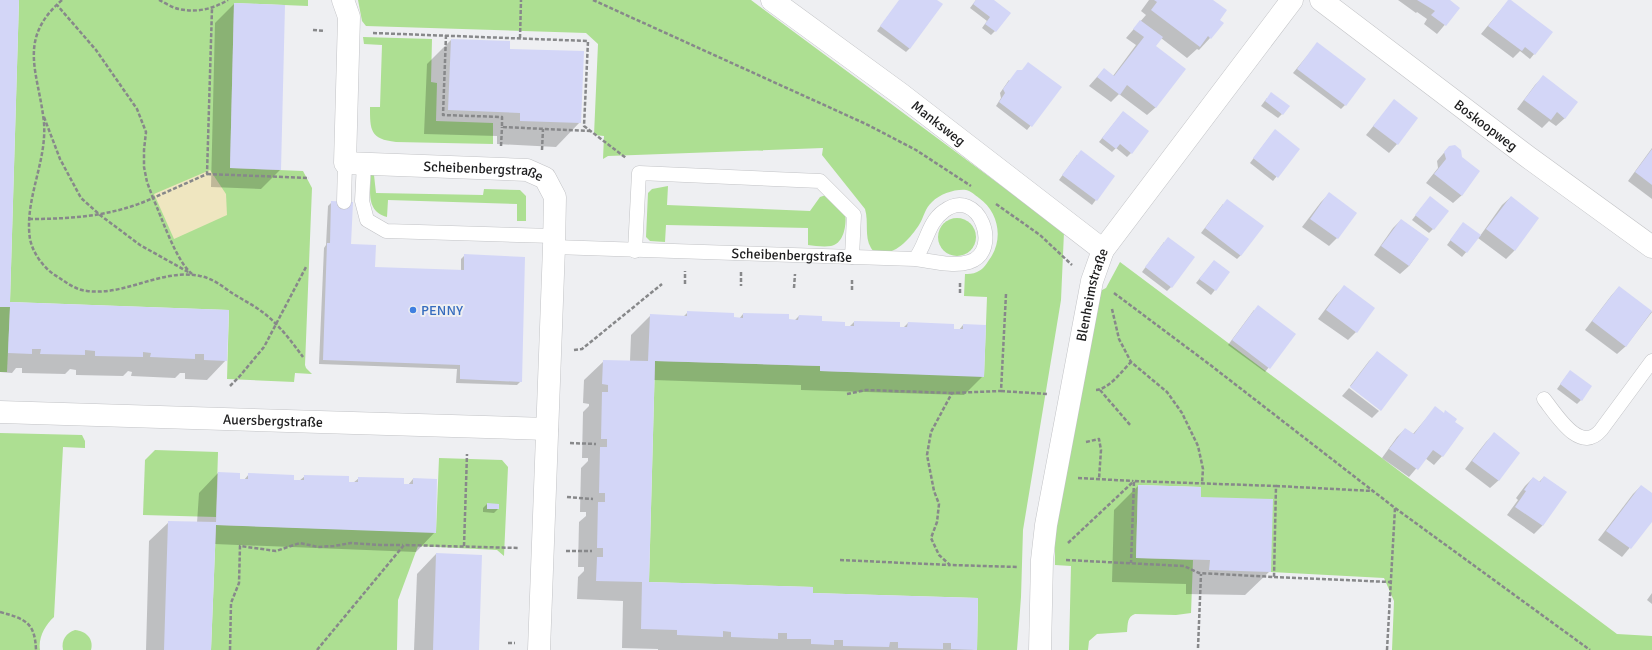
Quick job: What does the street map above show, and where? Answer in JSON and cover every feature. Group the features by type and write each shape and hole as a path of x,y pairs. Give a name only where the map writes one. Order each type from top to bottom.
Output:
{"street":[{"path":"343,0 349,17 354,164"},
{"name":"Manksweg","path":"772,0 902,95 1103,250"},
{"name":"Blenheimstraße","path":"1040,650 1039,562 1092,281 1103,250 1292,0"},
{"name":"Boskoopweg","path":"1321,0 1528,156 1652,247"},
{"name":"Scheibenbergstraße","path":"354,164 527,170 545,178 555,197 554,242"},
{"path":"539,650 554,242"},
{"name":"Auersbergstraße","path":"0,412 547,429"}],"lane":[{"path":"344,202 354,164"},
{"path":"354,164 367,220 386,231 554,242"},
{"path":"635,251 639,173 820,181 854,215 852,257"},
{"name":"Scheibenbergstraße","path":"554,242 635,251 852,257 960,264 971,262 980,254 986,239 982,220 968,207 952,206 944,211 930,226 922,251 915,260"},
{"path":"1544,399 1568,429 1585,438 1597,435 1652,361"}],"path":[{"path":"62,0 50,11 39,28 34,48 34,70 43,114 45,134 29,219 30,240 38,259 50,273 74,287 87,291 108,291 148,280 185,274 202,276 217,283 264,314 276,324 303,357"},
{"path":"159,0 178,9 198,10 212,8 228,0"},
{"path":"520,38 521,0"},
{"path":"593,0 866,124 916,150 975,189"},
{"path":"57,5 96,50 138,109 146,132 144,166 147,182 172,242 187,270 193,275"},
{"path":"207,174 212,8"},
{"path":"368,32 588,41 584,126 631,162 639,173"},
{"path":"446,35 443,115 502,117 501,150"},
{"path":"43,114 60,159 70,180 82,198 100,215 140,245 193,275"},
{"path":"502,127 590,131"},
{"path":"542,154 543,129"},
{"path":"29,219 56,219 100,215 134,207 207,174 309,178"},
{"path":"995,203 1040,236 1068,262"},
{"path":"230,386 264,347 306,267"},
{"path":"550,348 582,349 662,284"},
{"path":"1112,298 1111,292 1209,364 1395,508 1590,650"},
{"path":"1001,391 1006,294"},
{"path":"1112,303 1119,339 1131,362 1167,392 1182,413 1198,446 1203,469 1202,483"},
{"path":"847,394 866,390 952,393 1001,391 1055,394 1100,390 1110,383 1131,362"},
{"path":"1100,390 1131,426"},
{"path":"950,565 939,554 931,538 937,522 939,504 934,491 927,455 931,432 952,393"},
{"path":"1060,450 1068,450 1075,444 1099,439 1101,450 1099,479"},
{"path":"464,546 467,454"},
{"path":"1054,477 1374,491"},
{"path":"1039,562 1134,481"},
{"path":"1131,563 1134,481"},
{"path":"1274,577 1276,486"},
{"path":"1387,650 1395,508"},
{"path":"230,650 231,603 239,583 240,546 276,551 300,543 318,546 334,546 351,543 543,549"},
{"path":"317,650 404,545"},
{"path":"840,560 950,565 1039,562 1131,563 1184,566 1202,574 1390,582"},
{"path":"1198,648 1202,574"},
{"path":"0,612 26,620 33,628 36,650"}],"green space":[{"path":"19,0 308,0 308,6 234,3 230,168 303,171 312,188 305,365 312,374 295,373 294,382 227,379 229,310 10,302"},
{"path":"358,0 751,0 1064,232 1061,300 1023,530 1021,597 1017,650 977,650 978,598 813,593 813,587 649,582 655,361 820,366 820,371 984,376 987,297 964,296 965,274 975,273 982,269 987,264 997,244 998,235 995,218 986,204 973,193 966,190 957,190 943,194 930,204 919,225 903,244 887,253 877,252 872,249 869,243 865,209 822,155 823,148 608,156 603,159 604,136 594,135 598,44 586,33 366,26 362,21"},
{"path":"363,37 432,39 431,82 437,83 436,121 493,123 493,144 396,142 387,141 376,136 371,127 370,107 380,107 382,45 364,44"},
{"path":"371,174 374,175 376,193 483,195 484,189 520,190 526,196 526,221 517,221 517,204 388,200 387,217 380,214 372,206 370,194"},
{"path":"668,186 667,205 810,211 820,197 826,195 845,213 844,233 839,242 831,246 822,246 808,245 808,228 666,225 665,242 650,241 646,237 648,193 652,189"},
{"path":"953,218 961,218 973,227 976,237 973,247 967,253 961,256 953,256 941,247 938,241 938,233 947,221"},
{"path":"1120,262 1617,634 1652,636 1652,650 1392,650 1394,601 1384,578 1271,572 1201,497 1200,487 1138,485 1136,558 1193,560 1191,613 1176,615 1135,614 1129,619 1127,632 1097,634 1089,641 1088,650 1069,650 1071,566 1055,565 1055,529 1100,291 1106,288"},
{"path":"0,307 10,307 7,372 0,372"},
{"path":"0,433 82,435 85,441 85,448 63,447 54,617 41,636 40,650 0,650"},
{"path":"155,450 218,452 216,517 143,515 145,460"},
{"path":"439,458 502,460 508,467 504,556 497,550 418,546 398,600 397,650 211,650 216,525 436,532"},
{"path":"75,630 83,632 88,636 92,646 91,650 63,650 65,637"}],"sand":[{"path":"210,170 226,194 227,215 174,239 154,194"}],"building":[{"path":"0,0 19,0 10,302 229,310 227,361 204,360 204,354 195,354 195,359 150,357 151,353 143,352 143,357 95,356 95,351 85,350 85,355 40,354 41,349 32,349 32,354 8,353 10,307 0,307"},
{"path":"899,0 937,0 943,4 910,49 880,26"},
{"path":"976,0 994,0 1011,13 996,32 985,24 990,17 973,4"},
{"path":"1154,0 1213,0 1227,10 1220,20 1224,23 1211,39 1208,36 1200,47 1151,10 1157,2"},
{"path":"1417,0 1450,0 1460,8 1446,26 1431,15 1435,11"},
{"path":"1508,0 1511,0 1553,32 1535,55 1525,47 1522,51 1488,26"},
{"path":"234,3 285,5 281,170 230,168"},
{"path":"1140,20 1163,37 1156,46 1186,69 1156,108 1127,85 1120,95 1097,77 1104,68 1114,76 1144,37 1133,29"},
{"path":"451,39 510,41 510,49 584,51 581,123 520,121 520,113 448,110"},
{"path":"1317,42 1366,79 1346,106 1297,69"},
{"path":"1028,62 1062,87 1032,127 999,102 1005,93 1003,89 1017,70 1022,70"},
{"path":"1543,75 1578,102 1565,119 1557,112 1551,120 1524,100"},
{"path":"1271,92 1290,106 1283,115 1265,101"},
{"path":"1394,99 1418,118 1398,145 1373,126"},
{"path":"1123,111 1149,131 1132,154 1120,144 1116,149 1102,138"},
{"path":"1275,129 1300,149 1278,178 1253,158"},
{"path":"1455,145 1461,150 1462,157 1480,171 1462,196 1434,174 1446,159 1444,152 1449,146"},
{"path":"1652,149 1652,185 1635,172"},
{"path":"1081,150 1115,176 1097,201 1062,175"},
{"path":"1329,192 1357,213 1338,239 1310,219"},
{"path":"1430,196 1449,211 1434,230 1415,215"},
{"path":"1511,196 1539,218 1515,251 1486,229"},
{"path":"1227,199 1264,226 1241,256 1205,228"},
{"path":"331,201 353,202 351,244 376,245 375,267 464,270 464,254 525,257 522,382 460,379 460,365 323,360 327,243 330,243"},
{"path":"1401,219 1429,239 1409,266 1381,246"},
{"path":"1463,222 1481,235 1467,253 1450,240"},
{"path":"1168,237 1195,257 1172,288 1145,267"},
{"path":"1214,260 1230,272 1216,291 1199,279"},
{"path":"1344,285 1375,308 1357,333 1326,310"},
{"path":"1619,286 1652,311 1626,347 1592,321"},
{"path":"1258,305 1296,334 1270,369 1232,340"},
{"path":"687,311 734,313 734,317 743,318 743,313 789,314 789,319 798,320 799,315 822,316 822,321 845,322 845,326 854,326 854,321 900,322 900,327 907,327 908,322 954,324 954,329 963,329 963,324 986,325 984,377 820,371 820,366 655,361 649,582 813,587 813,593 978,598 977,650 951,649 951,643 943,643 943,649 898,648 898,642 890,642 889,647 843,646 843,640 834,640 834,645 811,644 811,639 787,639 787,633 778,633 778,639 731,637 731,632 723,631 723,637 677,635 677,630 641,629 642,582 596,581 597,557 603,557 603,548 597,548 598,502 605,502 605,493 599,493 600,447 607,447 607,439 601,439 602,392 608,392 608,385 602,384 603,360 648,361 650,314 687,316"},
{"path":"1377,351 1408,375 1381,411 1350,387"},
{"path":"1570,370 1592,386 1582,401 1560,384"},
{"path":"1435,406 1444,413 1445,410 1457,419 1455,422 1464,428 1443,457 1433,450 1418,470 1389,449 1405,428 1414,434"},
{"path":"1494,432 1520,453 1499,481 1472,461"},
{"path":"218,472 240,473 240,479 248,479 248,473 294,475 294,480 304,480 304,475 349,476 349,482 358,482 358,477 404,478 404,484 413,484 413,478 437,479 436,533 216,525 211,650 164,650 168,521 216,522"},
{"path":"1544,476 1567,492 1543,526 1515,507 1526,491 1524,490 1533,477 1540,482"},
{"path":"1138,485 1201,487 1201,497 1273,499 1271,572 1209,570 1210,560 1136,558"},
{"path":"1641,485 1652,493 1652,522 1631,549 1606,531"},
{"path":"487,503 499,504 499,509 487,509"},
{"path":"436,553 482,555 479,650 433,650"}],"place":[{"name":"PENNY","path":"413,310"}]}
